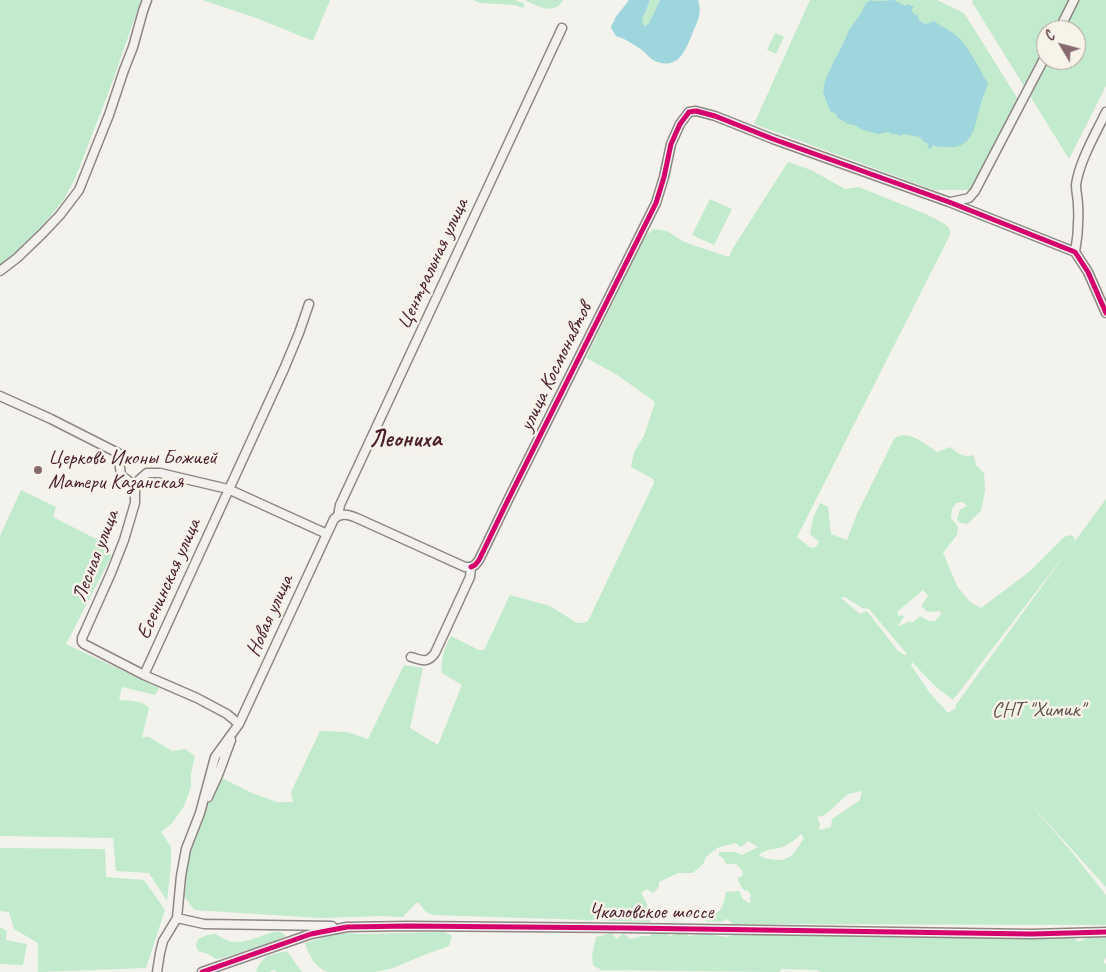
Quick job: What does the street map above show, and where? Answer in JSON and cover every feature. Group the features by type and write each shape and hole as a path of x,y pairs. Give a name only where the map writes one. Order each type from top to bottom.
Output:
{"street":[{"path":"0,271 17,258 43,233 60,215 78,190 109,115 147,0"},
{"path":"1064,20 1074,0"},
{"name":"Центральная улица","path":"338,516 340,505 562,28"},
{"path":"949,202 969,198 976,191 1038,70"},
{"name":"улица Космонавтов","path":"411,657 426,661 431,659 435,653 470,577 471,567 479,560 656,203 671,144 680,124 689,112 696,111 715,116 773,139 949,202"},
{"path":"1075,252 1078,238 1076,186 1080,170 1106,112"},
{"path":"949,202 1075,252 1088,272 1106,313"},
{"name":"Есенинская улица","path":"144,675 284,369 299,333 308,304"},
{"path":"0,396 118,453 121,475 135,486 147,474 160,473 228,489 327,534"},
{"name":"Лесная улица","path":"135,486 135,503 124,540 82,638 82,642 144,675"},
{"path":"338,516 347,514 465,567 471,567"},
{"name":"Новая улица","path":"177,918 186,849 200,813 216,757 237,728 334,519 338,516"},
{"path":"144,675 197,698 227,714 237,728"},
{"path":"157,972 163,941 177,918 204,924 348,927"},
{"path":"292,925 294,940"},
{"name":"Чкаловское шоссе","path":"202,972 294,940 348,927 408,926 1031,934 1106,932"}],"green space":[{"path":"0,0 141,0 112,83 75,179 64,199 29,243 0,267"},
{"path":"202,0 330,0 313,41 259,19"},
{"path":"474,0 515,0 525,4 523,8 514,5 479,3"},
{"path":"525,0 563,0 560,5 550,9 540,7"},
{"path":"650,0 660,0 649,23 645,26 641,23"},
{"path":"810,0 937,0 964,13 1018,99 971,190 934,190 754,124"},
{"path":"973,0 1106,0 1106,86 1069,159 972,2"},
{"path":"775,33 784,37 776,54 767,50"},
{"name":"СНТ \"Химик\"","path":"788,162 811,170 845,189 859,187 928,215 945,224 950,229 950,235 797,537 811,548 816,547 819,542 810,534 813,518 820,503 828,507 831,534 847,540 857,514 894,439 905,435 916,438 937,452 950,447 963,455 972,455 976,465 984,473 985,491 981,511 967,524 960,523 957,519 960,510 967,506 963,502 956,503 952,509 951,518 958,527 957,535 943,553 957,586 970,602 981,608 1029,572 1064,537 1070,535 1074,537 1075,541 1106,499 1106,887 1024,797 1106,895 1106,925 733,924 727,919 721,922 705,921 720,910 726,892 739,891 743,899 751,903 751,895 739,883 738,878 743,875 742,870 736,864 726,864 723,858 719,856 719,852 735,852 742,855 758,847 748,841 741,847 735,843 717,848 706,857 703,864 693,873 678,873 659,882 659,887 653,893 647,889 641,893 647,907 643,913 651,918 650,922 433,915 426,912 418,902 403,917 321,918 194,910 183,894 189,851 206,806 220,777 252,793 277,802 293,802 291,792 320,731 347,732 368,739 404,665 423,668 410,728 438,745 462,685 442,673 444,654 451,636 479,650 484,650 510,595 550,606 577,623 588,621 654,483 653,479 631,467 634,452 644,436 655,402 616,374 586,358 646,235 654,229 667,231 684,242 729,257","holes":["1069,549 955,706 956,708 948,713 929,692 911,665 912,662 936,687 953,700","923,590 928,596 921,606 928,612 940,611 941,614 935,621 929,621 920,616 912,623 910,621 897,627 904,617 903,615 899,616 897,612","845,597 862,608 869,609 907,654 905,655 898,651 867,611 860,614 841,598","862,791 860,800 832,819 831,827 819,830 820,824 817,817 825,815 848,794","801,834 804,838 791,856 783,860 764,858 759,855 791,842"]},
{"path":"710,199 732,209 714,245 692,235"},
{"path":"21,490 56,507 53,517 100,541 110,551 111,557 66,644 159,688 155,695 122,687 119,700 140,702 149,708 142,737 149,737 172,751 185,749 195,756 191,774 191,787 184,806 172,823 161,832 171,847 167,901 149,873 116,871 113,838 0,836 0,536"},
{"path":"0,848 105,849 106,877 144,880 165,910 146,968 38,972 38,943 14,929 9,912 0,911"},
{"path":"0,927 7,931 6,940 27,944 23,965 0,964"},
{"path":"653,931 667,931 670,937 685,932 688,936 707,934 727,937 736,932 1065,936 1073,937 1078,942 1090,937 1106,937 1106,957 1103,962 1106,964 1106,972 821,972 817,970 782,969 779,972 601,970 593,965 592,956 596,937 611,933 617,939 623,933 630,939 650,936"},
{"path":"281,932 286,936 273,942 216,959 198,951 196,945 198,939 207,935 216,934 231,942 238,942"},
{"path":"444,932 452,936 449,946 393,968 375,972 329,972 324,970 313,961 305,943 338,933"},
{"path":"287,951 303,972 277,972 274,970 256,972 264,958"}],"water":[{"path":"629,0 650,0 643,16 642,23 645,26 649,23 660,0 698,0 700,10 698,19 685,49 678,59 668,63 655,61 634,44 616,36 611,28 612,24"},
{"path":"871,0 893,0 905,6 908,4 914,7 911,10 916,16 918,14 921,22 926,24 934,21 957,36 970,53 988,84 971,136 962,145 938,147 933,145 930,149 927,147 929,144 920,137 903,134 901,136 889,132 878,134 863,130 848,124 830,111 823,92 825,81 849,30 866,3"}],"cycle path":[{"path":"471,567 479,560 656,203 671,144 680,124 689,112 696,111 715,116 773,139 949,202 1075,252 1088,272 1106,313"},
{"path":"202,972 311,934 347,927 628,928 1031,934 1106,932"}],"place":[{"name":"Церковь Иконы Божией Матери Казанская","path":"38,470"}],"district":[{"name":"Леониха","path":"405,440"}]}
